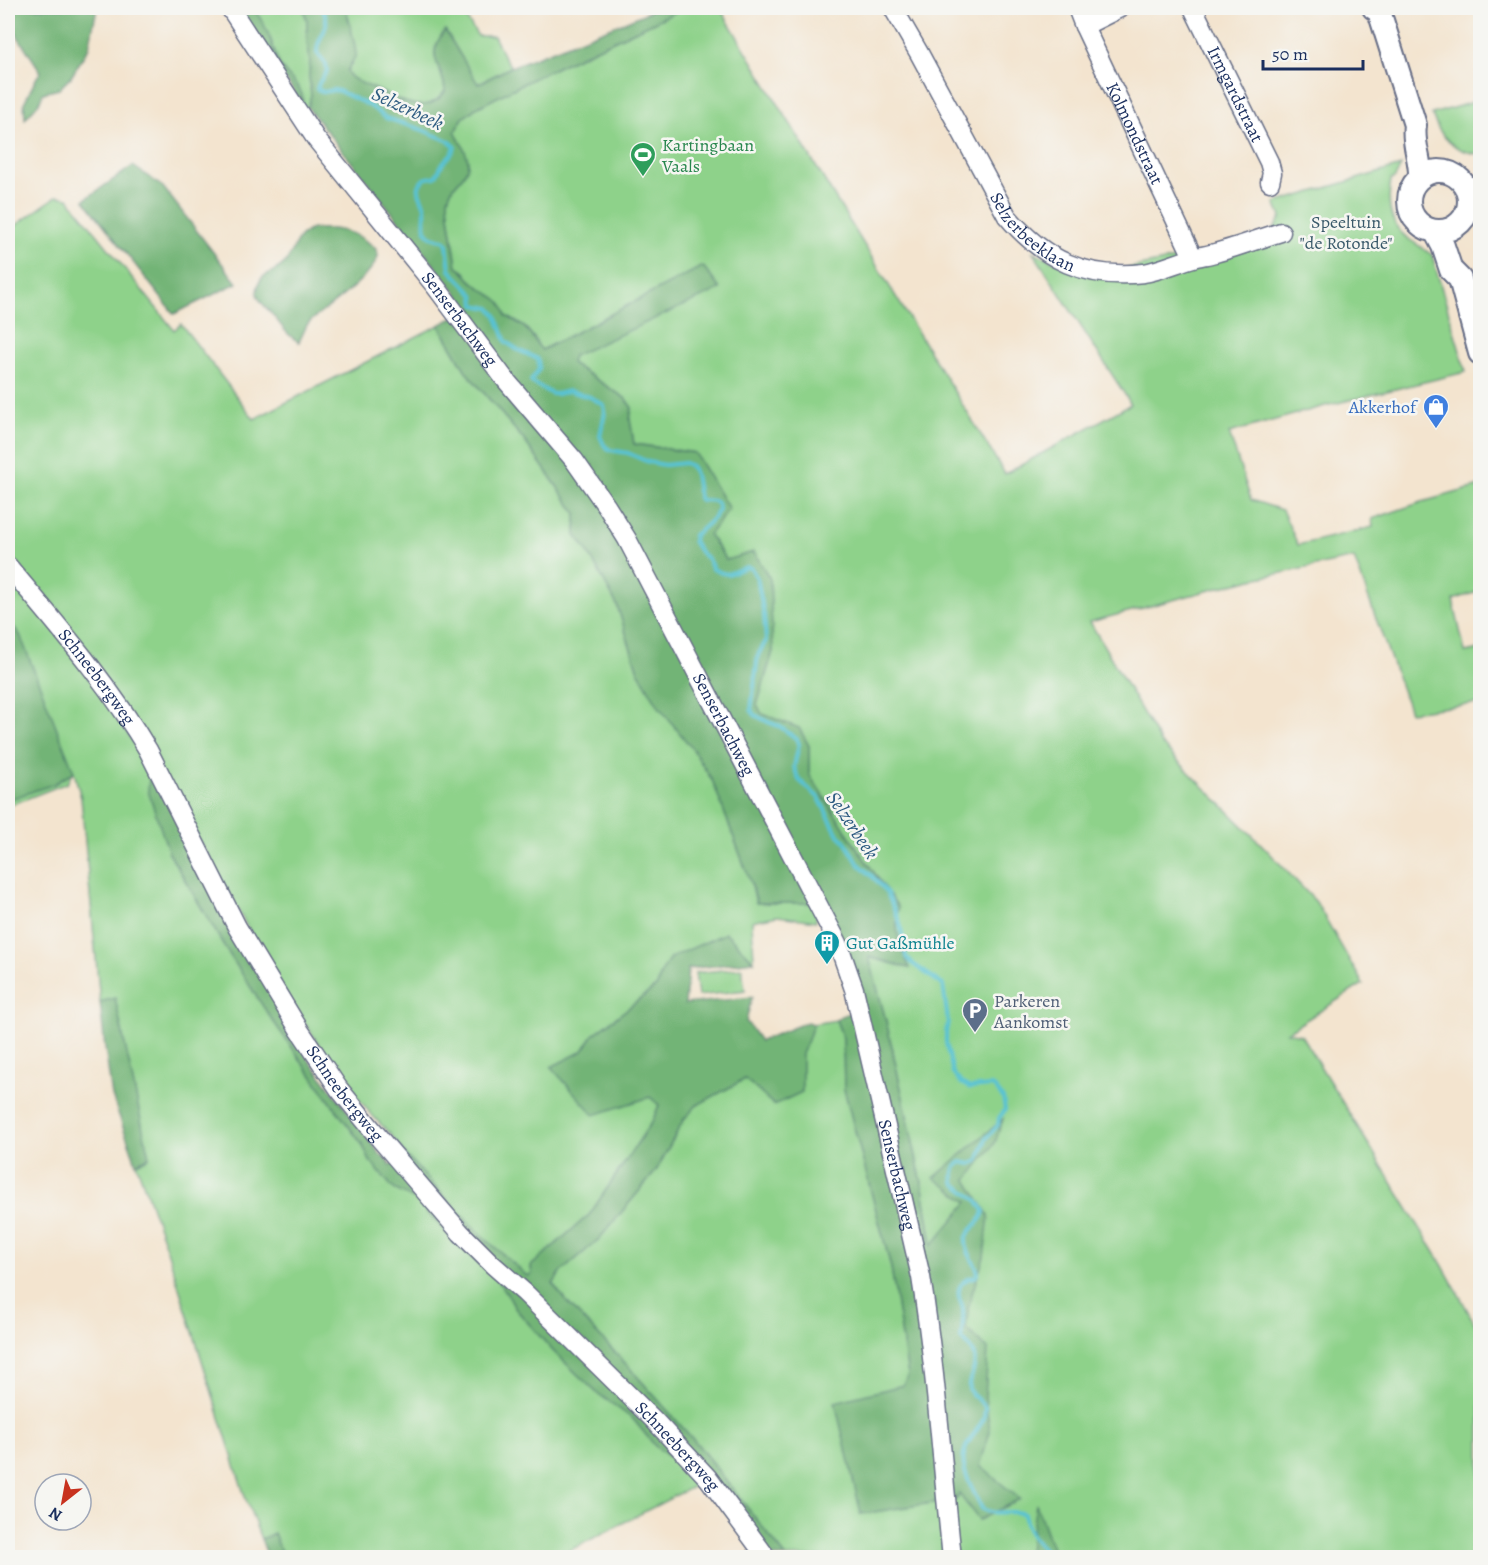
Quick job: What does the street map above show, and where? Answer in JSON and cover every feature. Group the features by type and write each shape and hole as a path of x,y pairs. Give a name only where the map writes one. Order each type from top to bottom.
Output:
{"main road":[{"path":"1378,9 1415,125 1413,136 1420,166 1420,177"},
{"path":"1415,125 1424,132 1435,161 1442,171"},
{"path":"1442,171 1471,181 1468,192 1475,200 1457,225 1447,230 1435,231 1419,224 1410,209 1408,200 1414,184 1420,177 1430,172 1442,171"},
{"path":"1457,225 1457,236 1464,267 1460,279"},
{"path":"1435,231 1451,270 1460,279 1480,353"}],"street":[{"name":"Senserbachweg","path":"231,8 316,139 436,286 504,378 574,460 627,539 838,942 854,989 921,1277 935,1379 952,1557"},
{"name":"Selzerbeeklaan","path":"893,8 1007,216 1021,233 1039,248 1059,260 1076,268 1097,273 1144,273 1281,232"},
{"name":"Kolmondstraat","path":"1077,8 1193,257"},
{"path":"1084,26 1120,8"},
{"name":"Irmgardstraat","path":"1193,8 1269,162 1272,172 1270,182"},
{"name":"Schneebergweg","path":"8,566 131,722 237,927 300,1031 339,1089 461,1233 606,1372 708,1478 767,1557"}],"green space":[{"path":"8,8 97,8 89,47 71,77 59,89 43,93 39,103 25,119 24,103 41,72 15,32 8,37"},
{"path":"236,8 253,8 256,12 267,32 279,64 301,93 302,103"},
{"path":"253,8 303,8 307,20 310,60 311,95 308,108 298,103 303,101 301,92 277,60 271,40"},
{"path":"303,8 346,8 356,55 347,71 351,77 391,97 420,105 429,104 438,99 445,91 435,55 439,40 445,30 478,84 511,67 657,8 684,8 542,74 476,108 463,118 455,131 466,154 467,167 451,191 448,202 457,267 500,302 506,316 525,328 542,350 703,266 720,289 573,356 571,363 625,398 632,408 630,419 634,444 695,453 729,509 709,535 726,560 754,552 770,579 773,651 757,705 762,714 799,728 809,746 809,774 898,907 898,938 910,968 869,957 886,1021 923,1188 932,1245 968,1202 934,1178 1003,1119 995,1143 967,1180 989,1216 984,1257 969,1303 966,1329 988,1349 985,1397 990,1431 980,1466 1020,1499 979,1520 959,1494 957,1499 861,1514 835,1402 903,1385 908,1375 891,1267 844,1089 843,1038 836,1020 841,1016 863,1009 813,903 757,903 713,782 694,751 659,707 638,671 617,605 591,557 576,535 576,513 524,440 467,373 439,325 468,307 308,108 311,95 310,60 307,20"},
{"path":"346,8 463,8 466,18 478,36 494,36 511,67 477,84 446,31 439,39 435,54 445,91 429,104 410,104 401,101 358,81 347,71 352,63 353,37"},
{"name":"Speeltuin \"de Rotonde\"","path":"684,8 720,8 1005,474 1131,404 1033,252 1088,276 1267,241 1281,217 1275,203 1401,166 1395,178 1391,180 1389,197 1393,220 1402,234 1432,255 1466,372 1325,406 1229,433 1251,500 1282,510 1298,545 1373,527 1372,519 1480,486 1480,591 1453,600 1465,652 1480,649 1480,703 1410,712 1354,558 1248,580 1090,622 1161,744 1316,902 1363,984 1287,1032 1301,1035 1439,1259 1480,1333 1480,1557 786,1557 698,1445 564,1299 553,1284 561,1272 599,1239 656,1171 684,1119 697,1105 745,1079 774,1105 800,1056 813,1024 836,1020 843,1038 844,1089 891,1267 908,1375 860,1514 957,1499 932,1245 923,1188 886,1021 868,957 909,968 898,938 898,907 809,774 809,746 799,728 762,714 757,705 773,651 726,560 708,534 695,453 634,444 630,419 632,408 625,398 571,363 558,341 542,350 526,328 506,316 465,272 457,267 448,202 451,191 467,167 466,154 455,131 463,118 476,108 542,74"},
{"path":"1480,100 1480,154 1463,151 1450,142 1439,130 1432,114"},
{"path":"133,166 163,187 237,283 174,314 84,200"},
{"path":"57,196 68,198 174,330 181,324 254,419 439,325 467,373 524,440 576,513 576,535 591,557 617,605 638,671 713,782 752,886 756,903 813,903 817,911 816,921 777,916 752,921 754,961 726,933 661,973 657,986 593,1035 583,1051 552,1067 594,1114 650,1097 659,1105 653,1120 590,1214 531,1266 532,1275 527,1276 479,1233 405,1155 392,1136 339,1075 272,973 208,855 21,573 8,557 8,231"},
{"path":"312,229 334,229 354,234 372,245 378,254 371,270 307,325 299,342 286,332 262,303 257,290 261,279 284,264 299,238"},
{"path":"8,570 49,621 150,763 169,853 226,949 362,1144 370,1161 394,1189 416,1200 458,1245 493,1274 515,1308 553,1351 596,1392 633,1419 656,1447 704,1481 557,1557 283,1557 274,1534 261,1539 245,1497 170,1259 136,1163 149,1158 115,999 100,1002 81,798 74,772 67,783 8,806 8,644 20,635 8,620"},
{"path":"8,620 20,635 74,772 54,784 8,800"},
{"path":"150,763 309,1060 380,1154 391,1165 405,1155 479,1233 527,1276 532,1274 531,1266 590,1214 653,1120 659,1105 650,1097 594,1115 551,1067 583,1051 593,1035 657,986 661,973 670,958 726,933 754,961 688,969 685,1004 752,997 746,1021 760,1041 807,1022 813,1024 802,1054 802,1092 774,1105 745,1079 697,1105 684,1119 656,1171 599,1239 561,1272 553,1284 564,1299 698,1445 786,1557 762,1557 697,1477 656,1447 633,1419 596,1392 553,1351 515,1308 493,1274 458,1245 416,1200 394,1189 370,1161 362,1144 268,1014 169,853 148,791"},
{"path":"742,968 745,990 698,996 695,973"},
{"path":"115,998 149,1157 136,1163 112,1096 105,1048 100,1002"},
{"path":"1036,1504 1055,1557 1028,1557"},
{"path":"274,1533 283,1557 268,1557 261,1539"}],"waterway":[{"name":"Selzerbeek","path":"322,8 326,27 319,40 317,53 326,64 327,71 317,89 324,92 339,91 370,106 386,118 420,129 449,141 455,146 435,177 425,179 419,186 425,208 424,223 430,235 444,240 447,244 450,270 474,295 475,305 490,308 496,315 506,342 538,359 539,369 531,381 552,394 569,391 590,397 604,405 605,412 600,436 604,445 610,450 628,453 648,462 665,465 685,463 691,466 695,474 699,498 717,504 719,510 708,524 694,535 693,541 713,569 728,574 747,567 751,568 757,578 766,641 758,655 751,710 755,715 779,726 797,739 799,744 794,767 799,780 819,798 837,833 858,863 887,893 900,923 906,957 943,985 948,1021 946,1043 953,1073 961,1083 970,1088 991,1086 1003,1098 1005,1110 999,1118 998,1125 986,1139 978,1161 971,1164 961,1162 956,1166 954,1174 954,1183 978,1201 984,1211 966,1240 967,1249 978,1273 975,1277 962,1283 959,1289 963,1313 961,1339 972,1351 975,1359 969,1389 985,1407 981,1423 965,1449 964,1466 982,1509 1024,1514 1030,1534 1045,1552 1046,1558"}],"place":[{"name":"Kartingbaan Vaals","path":"643,178"},
{"name":"Akkerhof","path":"1436,430"},
{"name":"Gut Gaßmühle","path":"827,966"},
{"name":"Parkeren Aankomst","path":"975,1034"}]}
